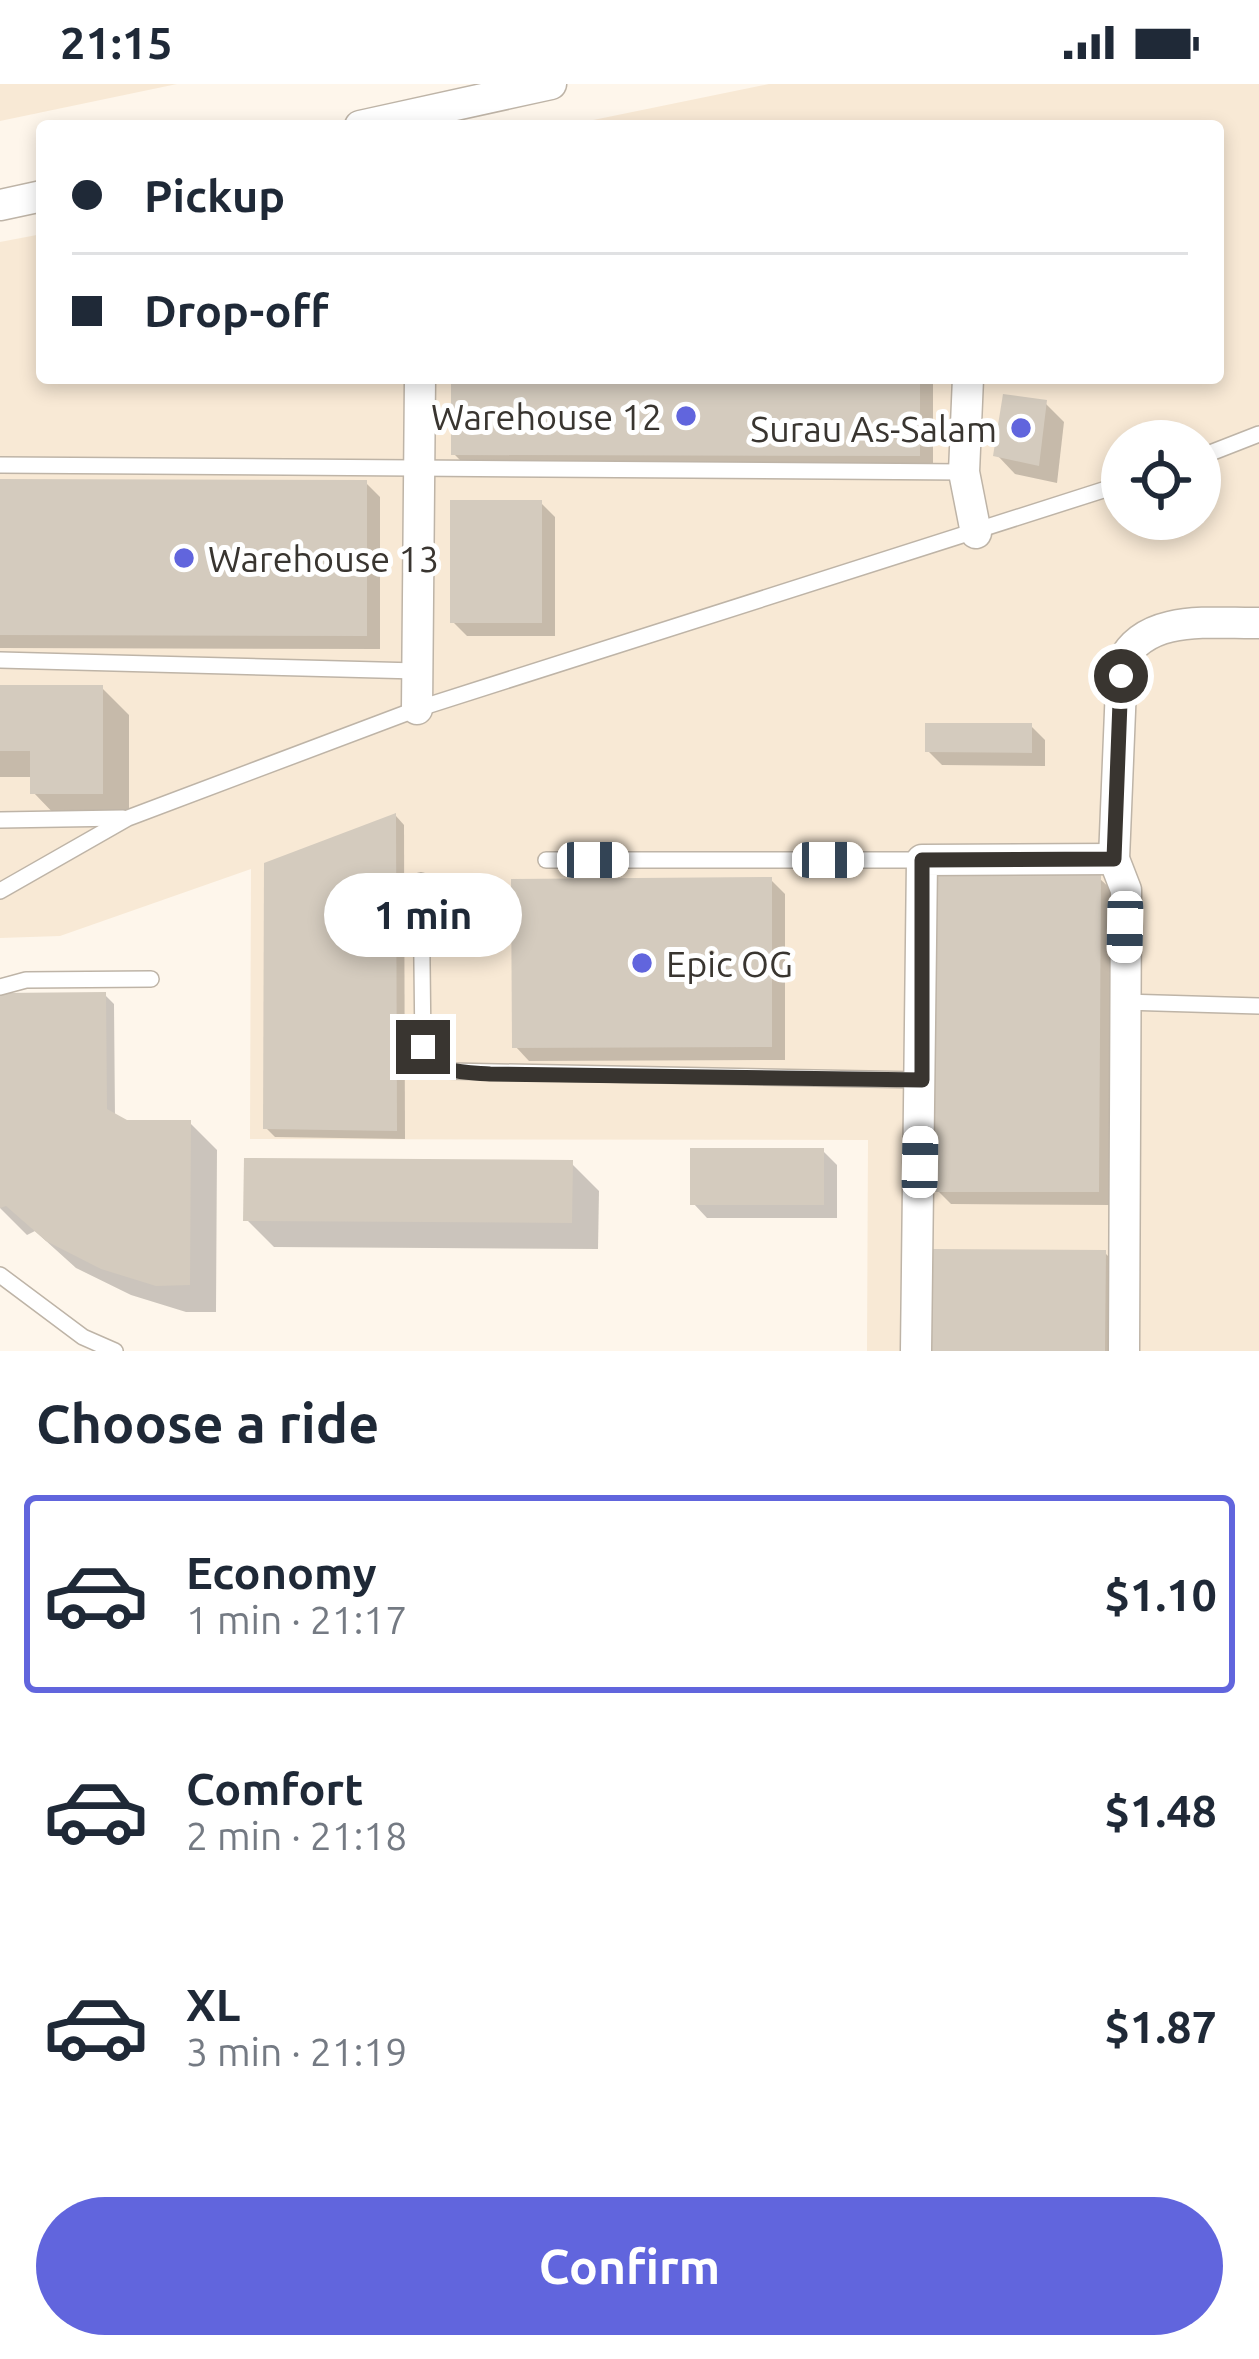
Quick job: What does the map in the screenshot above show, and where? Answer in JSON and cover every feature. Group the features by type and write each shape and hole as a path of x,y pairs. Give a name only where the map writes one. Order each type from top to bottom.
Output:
{"street":[{"path":"387,120 551,84"},
{"path":"0,205 36,197"},
{"path":"417,709 420,384"},
{"path":"968,384 964,472 976,533"},
{"path":"1124,1351 1126,890 1114,859 1121,676 1127,651 1141,638 1174,625 1259,623"},
{"path":"916,1351 922,860 1114,859"}],"lane":[{"path":"1221,449 1259,434"},
{"path":"0,465 964,472"},
{"path":"0,891 128,818 417,709 1101,491"},
{"path":"0,660 417,671"},
{"path":"0,820 128,818"},
{"path":"546,860 922,860"},
{"path":"421,881 423,1047 432,1064 449,1071 922,1080"},
{"path":"0,987 26,980 152,979"},
{"path":"1124,1002 1259,1006"},
{"path":"0,1275 82,1337 115,1351"}],"shaded area":[{"path":"0,84 177,84 0,121"},
{"path":"769,84 1259,84 1259,1351 867,1351 868,1140 250,1139 251,869 60,936 0,938 0,242 36,235 36,384 1224,384 1224,120 593,120"}],"building":[{"name":"Warehouse 12","path":"451,384 920,384 920,456 451,455"},
{"name":"Surau As-Salam","path":"1003,394 1047,400 1039,466 993,456"},
{"name":"Warehouse 13","path":"0,479 367,480 367,636 0,635"},
{"path":"450,500 542,500 542,623 450,623"},
{"path":"0,685 103,685 103,794 30,794 30,751 0,751"},
{"path":"925,723 1032,723 1032,753 925,752"},
{"path":"396,813 397,1131 263,1129 264,863"},
{"path":"936,873 1101,875 1099,1192 934,1192"},
{"name":"Epic OG","path":"772,877 772,1047 512,1048 511,879"},
{"path":"106,992 107,1109 127,1120 191,1120 190,1285 156,1286 101,1269 46,1241 6,1206 0,1208 0,993"},
{"path":"690,1148 824,1148 824,1205 690,1205"},
{"path":"244,1158 573,1160 572,1223 243,1221"},
{"path":"930,1249 1106,1250 1105,1351 929,1351"}],"place":[{"name":"Warehouse 12","path":"686,416"},
{"name":"Surau As-Salam","path":"1021,428"},
{"name":"Warehouse 13","path":"184,558"},
{"name":"Epic OG","path":"642,963"}],"route":[{"path":"423,1047 432,1064 449,1071 490,1074 922,1080 922,860 1114,859 1121,676"}]}
